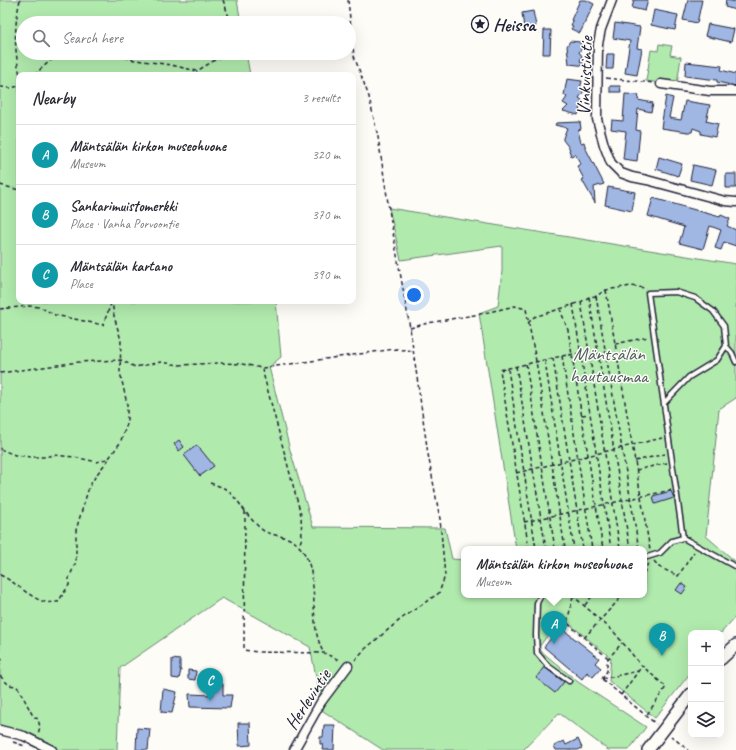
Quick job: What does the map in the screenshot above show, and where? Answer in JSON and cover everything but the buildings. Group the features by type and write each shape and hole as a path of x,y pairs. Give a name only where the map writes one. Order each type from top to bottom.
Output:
{"main road":[{"path":"724,657 736,645"},
{"path":"648,750 688,698"}],"street":[{"name":"Vinkvistintie","path":"612,0 601,29 598,44 597,77 597,119 604,145 611,163 621,173 632,177 725,201 736,202"},
{"path":"661,84 710,91 736,91"},
{"name":"Herlevintie","path":"294,750 321,702 348,666"},
{"path":"0,730 24,736 52,750"}],"lane":[{"path":"683,538 648,293 676,292 695,298 713,312 724,326 726,346 732,353 736,362"},
{"path":"664,403 689,377 717,360 726,346"},
{"path":"647,557 660,553 672,541 683,538 736,567"},
{"path":"540,598 537,603 537,653 548,666 569,680"}],"path":[{"path":"17,16 20,0"},
{"path":"223,0 229,16"},
{"path":"348,0 350,16"},
{"path":"16,24 16,59"},
{"path":"16,60 19,72"},
{"path":"37,72 51,60"},
{"path":"136,60 171,65 197,71 216,60"},
{"path":"245,511 246,547 244,650 257,652 324,653 340,660 348,666 401,619 439,594 445,576 440,519 428,454 414,351 370,97 356,60"},
{"path":"597,77 661,84"},
{"path":"0,87 16,87"},
{"path":"0,185 16,189"},
{"path":"528,323 534,317 581,302 588,297 596,296 606,290 631,286 645,288 648,293"},
{"path":"606,290 651,556 659,567 678,576 698,546"},
{"path":"596,296 638,546"},
{"path":"588,297 630,546"},
{"path":"581,302 620,546"},
{"path":"0,309 29,306 40,308 55,315 103,325 111,304"},
{"path":"1,575 15,583 23,590 46,602 58,602 69,585 69,578 76,562 76,530 89,487 120,443 127,424 127,404 120,372 121,340 114,316 112,304"},
{"path":"573,304 611,546"},
{"path":"410,328 428,323 515,306 526,309 536,361 565,546"},
{"path":"560,309 568,330 603,546"},
{"path":"615,344 654,336"},
{"path":"0,373 79,362 121,360 135,366 161,362 180,365 220,363 242,364 262,368 395,349 414,351"},
{"path":"528,546 500,370 536,361 580,353"},
{"path":"562,356 592,546"},
{"path":"553,358 583,546"},
{"path":"545,360 574,546"},
{"path":"526,364 555,546"},
{"path":"516,366 546,546"},
{"path":"262,368 302,515 302,538 299,545"},
{"path":"508,368 536,546"},
{"path":"582,415 590,413"},
{"path":"516,473 669,437"},
{"path":"0,448 15,455 31,457 61,456 97,462 109,458"},
{"path":"635,461 671,452"},
{"path":"636,470 673,462"},
{"path":"210,483 227,490 251,520 264,531 288,538 299,545 307,557 311,575 316,631 324,653"},
{"path":"524,522 676,489"},
{"path":"647,566 651,556"},
{"path":"572,598 567,623 608,658"},
{"path":"575,598 585,605 614,632 642,666 666,687 646,716"},
{"path":"585,605 591,598"},
{"path":"584,638 620,598"},
{"path":"602,679 607,671 606,660 622,642"},
{"path":"0,658 2,660 0,664"},
{"path":"621,695 642,666"},
{"path":"602,679 638,671"},
{"path":"0,676 9,685 16,686 19,689 33,716 38,719 40,727 36,742"},
{"path":"602,679 688,750"},
{"path":"13,742 26,746"}],"green space":[{"name":"Mäntsälän hautausmaa","path":"0,0 237,0 240,16 16,16 16,60 247,60 249,72 16,72 16,304 276,304 281,357 269,367 290,450 313,527 445,528 452,559 461,560 461,598 647,598 647,546 516,546 479,313 498,306 502,271 502,246 401,260 389,208 736,264 736,398 719,409 706,536 736,562 736,616 724,630 688,630 688,676 655,718 609,681 611,658 561,617 539,647 541,651 578,682 646,727 629,750 608,750 559,713 523,750 383,750 323,711 310,647 222,598 120,668 117,750 58,750 24,733 0,727"},
{"path":"659,44 672,46 670,55 681,57 677,85 646,81 651,50 658,51"}],"place":[{"name":"Heissa","path":"480,24"},
{"name":"Mäntsälän kirkon museohuone","path":"554,644"},
{"name":"Sankarimuistomerkki","path":"662,656"},
{"name":"Mäntsälän kartano","path":"210,701"}]}
